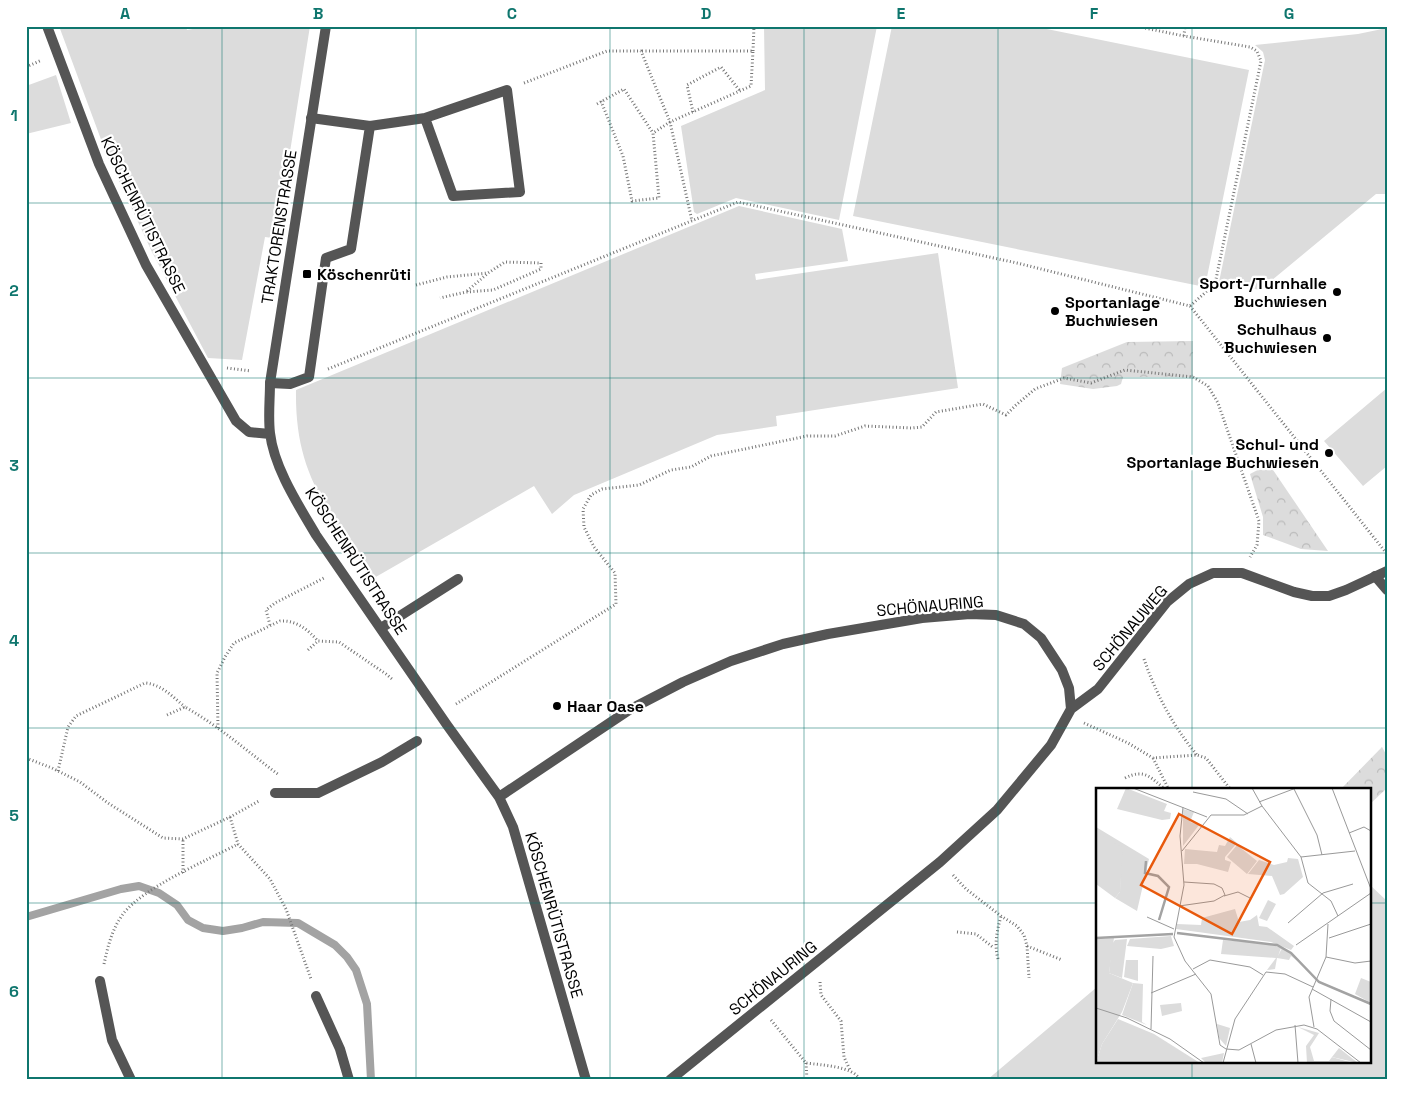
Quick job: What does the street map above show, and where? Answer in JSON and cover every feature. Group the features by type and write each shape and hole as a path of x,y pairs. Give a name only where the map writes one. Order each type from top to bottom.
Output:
{"street":[{"name":"KÖSCHENRÜTISTRASSE","path":"47,26 99,164 146,265 236,421 249,432 270,434 280,469 316,535 499,797 514,827 586,1080"},
{"name":"TRAKTORENSTRASSE","path":"270,434 270,383 326,26"},
{"path":"311,118 370,126 425,118 507,90 520,192 453,196 425,118"},
{"path":"270,383 290,384 309,377 326,258 351,249 370,126"},
{"name":"SCHÖNAUWEG","path":"1071,710 1098,689 1167,602 1189,584 1213,573 1242,573 1294,592 1312,596 1328,596 1387,571"},
{"path":"1375,576 1387,590"},
{"path":"381,628 458,578"},
{"name":"SCHÖNAURING","path":"499,797 629,710 683,682 731,661 782,644 874,625 922,618 970,614 996,615 1024,624 1041,638 1062,670 1069,688 1071,710 1051,745 997,810 940,862 670,1080"},
{"path":"274,792 318,793 382,762 417,741"},
{"path":"100,981 112,1040 131,1080"},
{"path":"316,996 340,1049 349,1080"}],"path":[{"path":"653,132 670,122 751,86 754,26"},
{"path":"1135,26 1250,47 1257,51 1261,61 1215,284 1190,306"},
{"path":"1184,36 1185,26"},
{"path":"507,90 607,50 753,51"},
{"path":"642,51 670,122 692,221"},
{"path":"693,112 687,85 721,68 740,91"},
{"path":"597,104 601,101 624,89 653,132 658,198 632,202 623,156 601,101"},
{"path":"309,377 738,202 1017,263 1190,306 1387,554"},
{"path":"440,298 466,292 493,290 541,269 542,263 505,262 488,273 466,292"},
{"path":"416,285 447,278 488,273"},
{"path":"456,704 616,604 615,573 594,547 584,527 583,509 590,495 602,490 639,485 671,470 691,467 711,456 807,436 835,436 865,426 922,427 936,412 983,404 1006,416 1035,389 1064,378 1091,383 1125,370 1193,377 1208,386 1218,403 1259,521 1257,545 1242,573"},
{"path":"270,625 266,610 275,603 340,568"},
{"path":"218,728 217,673 224,657 234,643 270,625 287,620 309,631 318,641"},
{"path":"308,650 318,641 339,642 386,674 393,681"},
{"path":"1142,653 1152,683 1181,736 1197,755"},
{"path":"58,771 68,728 76,716 145,684 154,684 218,728 303,793"},
{"path":"167,715 185,707"},
{"path":"1085,724 1128,743 1153,758 1167,788"},
{"path":"1153,758 1197,755 1206,758 1229,788"},
{"path":"26,758 80,782 108,803 163,838 183,839 230,817 274,792"},
{"path":"1125,778 1134,774 1146,774 1165,788"},
{"path":"230,817 238,844 270,879 286,909 316,996"},
{"path":"183,839 183,873"},
{"path":"100,981 109,939 123,914 140,898 238,844"},
{"path":"940,862 966,889 1017,926 1024,935 1027,946 1029,978"},
{"path":"998,959 995,949 1001,916"},
{"path":"956,932 976,934 995,949"},
{"path":"1027,946 1062,960"},
{"path":"817,977 820,982 822,995 841,1021 844,1057 850,1070"},
{"path":"769,1018 806,1063 807,1080"},
{"path":"806,1063 850,1070 858,1075 860,1080"}],"green space":[{"path":"59,26 186,26 187,30 210,26 310,26 286,177 272,238 265,237 242,360 208,358 152,252 106,153"},
{"path":"764,26 877,26 839,220 736,198 697,214 694,212 681,126 765,90"},
{"path":"892,26 1032,26 1249,70 1205,287 853,216"},
{"path":"1387,28 1387,194 1376,194 1260,290 1219,282 1265,60 1263,52 1255,45 1358,34"},
{"path":"56,75 71,123 26,134 26,86"},
{"path":"739,206 842,229 848,261 755,274 756,280 938,253 958,388 776,416 777,426 717,435 574,495 552,514 534,486 374,578 337,524 316,489 303,453 299,434 296,390"},
{"path":"1193,341 1193,377 1123,377 1121,384 1117,386 1093,389 1060,384 1062,368 1127,342"},
{"path":"1387,388 1387,466 1363,486 1324,441"},
{"path":"1269,464 1328,551 1301,549 1263,535 1263,517 1250,474"},
{"path":"1382,747 1387,756 1387,788 1370,804 1370,788 1342,788"},
{"path":"1370,885 1387,901 1387,1080 987,1080 1096,988 1096,1064 1370,1064"}],"waterway":[{"path":"26,917 121,889 139,886 159,893 177,905 188,920 203,928 223,931 263,922 298,923 335,945 356,970 367,1004 371,1080"}],"place":[{"name":"Köschenrüti","path":"307,274"},
{"name":"Sport-/Turnhalle Buchwiesen","path":"1337,292"},
{"name":"Sportanlage Buchwiesen","path":"1055,311"},
{"name":"Schulhaus Buchwiesen","path":"1327,338"},
{"name":"Schul- und Sportanlage Buchwiesen","path":"1329,453"},
{"name":"Haar Oase","path":"557,706"}]}
